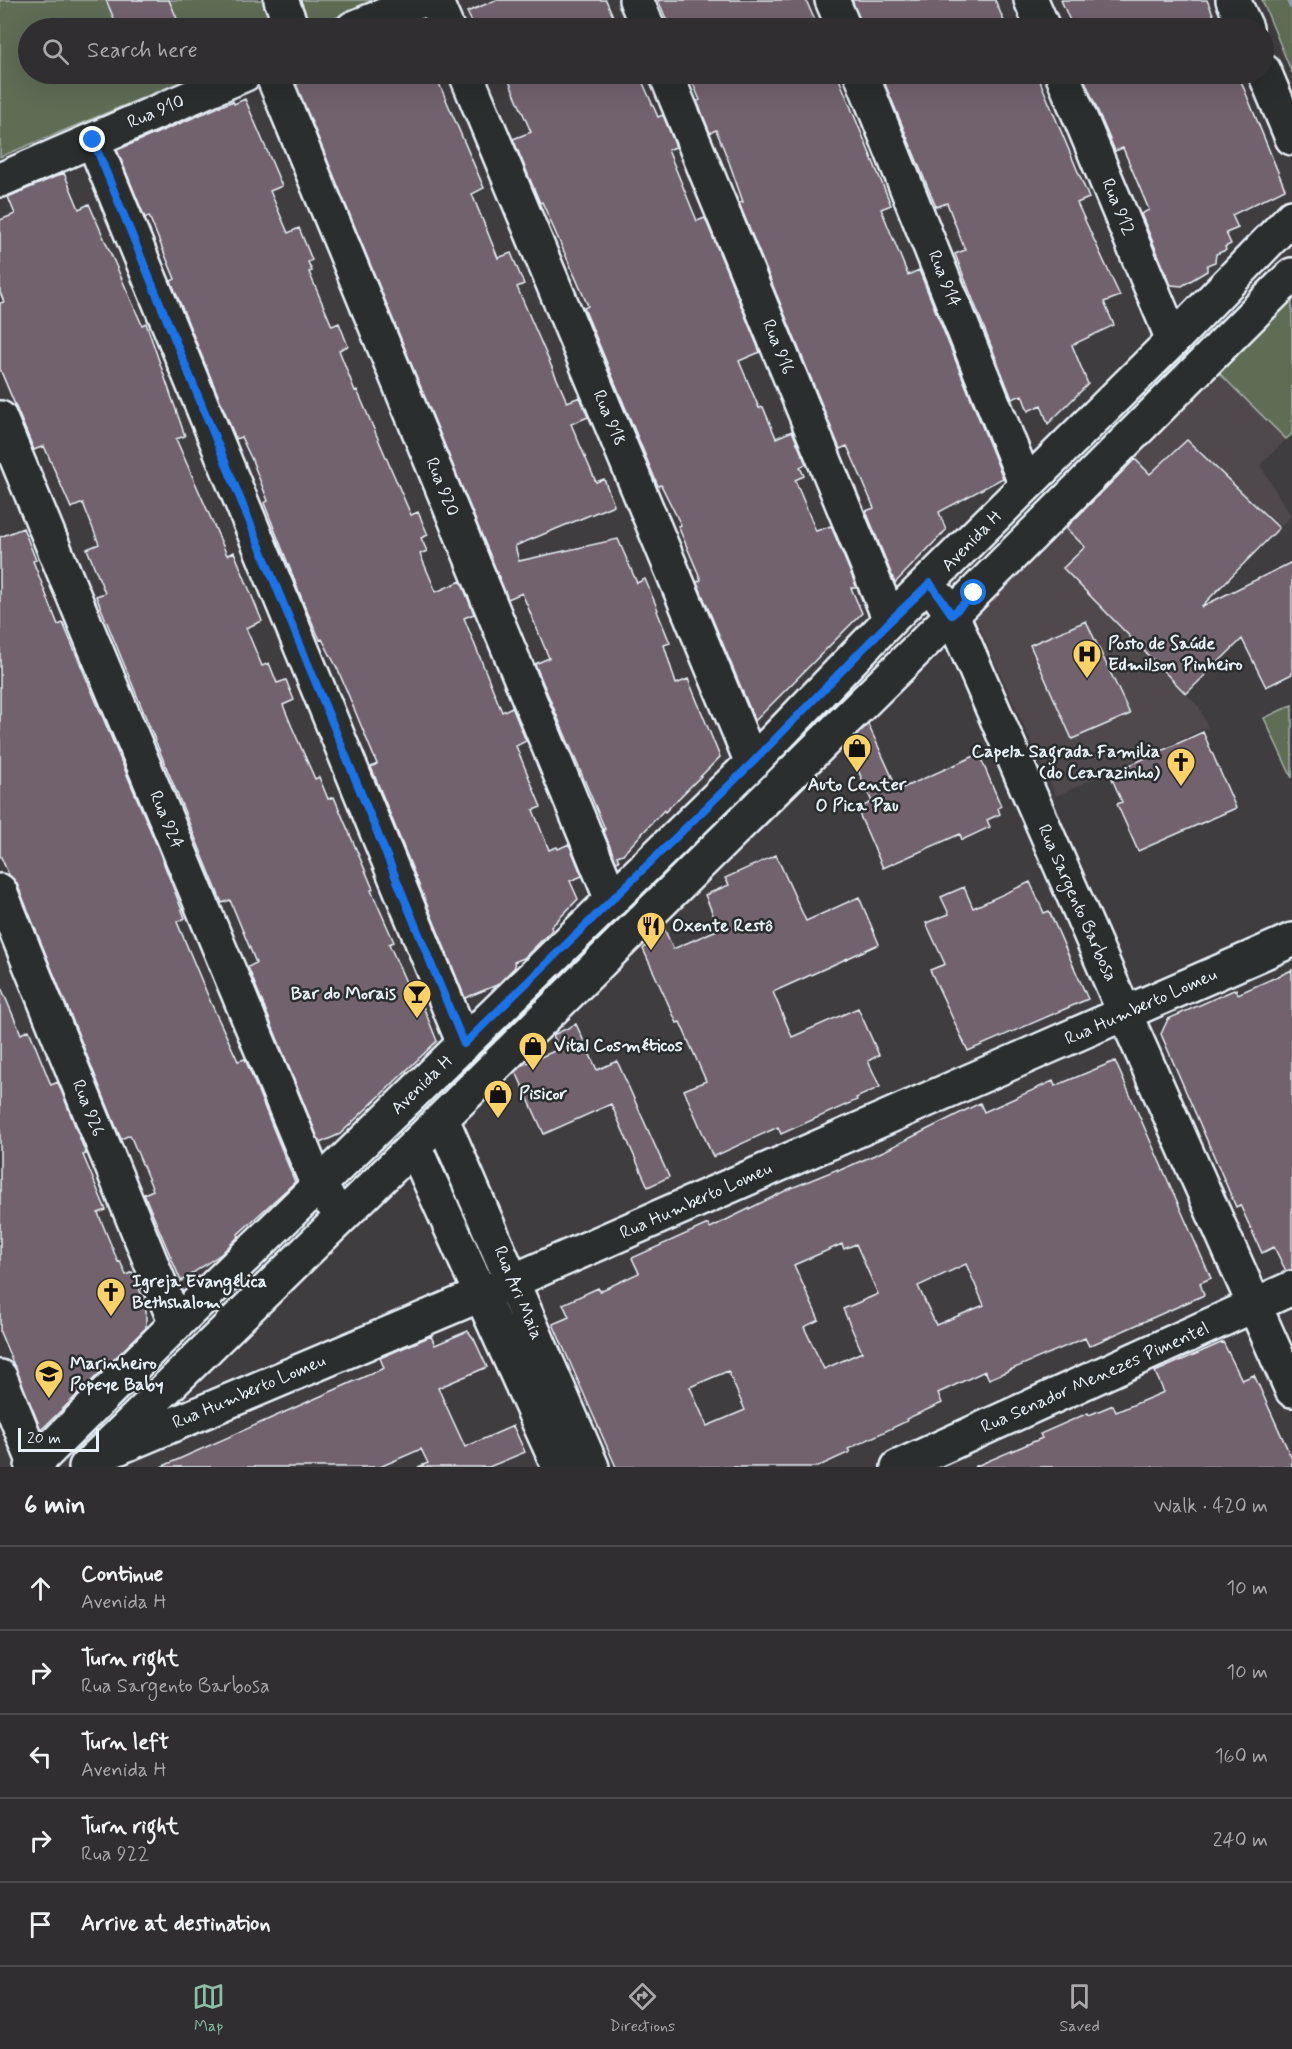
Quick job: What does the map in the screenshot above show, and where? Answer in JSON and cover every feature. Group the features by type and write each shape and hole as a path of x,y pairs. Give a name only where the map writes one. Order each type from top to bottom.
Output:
{"street":[{"path":"281,0 288,18"},
{"path":"378,18 422,0"},
{"path":"435,0 443,18"},
{"path":"636,0 644,18"},
{"path":"832,0 839,18"},
{"path":"1031,0 1039,18"},
{"path":"1233,0 1241,18"},
{"name":"Rua 910","path":"0,180 222,84"},
{"name":"Rua 920","path":"276,84 612,900"},
{"name":"Rua 918","path":"470,84 752,763"},
{"name":"Rua 916","path":"670,84 891,620"},
{"name":"Rua 914","path":"865,84 1026,485"},
{"name":"Rua 912","path":"1066,84 1173,340"},
{"path":"1269,84 1292,138"},
{"path":"93,140 464,1044"},
{"name":"Avenida H","path":"34,1465 752,763 891,620 1173,340 1292,217"},
{"name":"Avenida H","path":"92,1462 952,615 1292,275"},
{"name":"Rua 924","path":"0,418 318,1186 342,1216"},
{"name":"Rua Sargento Barbosa","path":"930,583 952,615 1125,1014 1292,1390"},
{"name":"Rua 926","path":"0,891 176,1324"},
{"name":"Rua Humberto Lomeu","path":"92,1462 513,1281 1292,940"},
{"name":"Rua Ari Maia","path":"442,1119 592,1467"},
{"name":"Rua Ari Maia","path":"414,1146 559,1467"},
{"name":"Rua Senador Menezes Pimentel","path":"898,1467 1292,1288"},
{"path":"0,1377 34,1465"}],"shaded area":[{"path":"1216,370 1292,434 1260,465 1291,516 1151,658 1199,707 1208,727 1056,796 972,611"}],"green space":[{"path":"0,0 380,0 335,18 18,18 18,84 176,84 0,157"},
{"path":"1262,0 1292,0 1292,73 1274,29 1274,18 1269,18"},
{"path":"1292,295 1292,434 1286,439 1216,370"},
{"path":"1292,705 1292,778 1264,718"}],"building":[{"path":"106,0 169,0 177,18 114,18"},
{"path":"496,0 606,0 614,18 470,18 467,12"},
{"path":"658,0 806,0 814,18 666,18"},
{"path":"852,0 995,0 1003,18 858,18"},
{"path":"1061,0 1207,0 1215,18 1069,18"},
{"path":"296,84 439,84 484,188 472,194 498,258 511,253 524,284 517,287 567,402 580,397 588,417 571,424 596,482 604,479 614,505 515,546 519,561 618,539 637,583 645,579 658,610 670,643 664,645 676,684 688,679 720,757 665,812 664,810 623,854 617,856 619,861 616,862 603,829 605,829 535,664 549,658 522,593 508,599"},
{"path":"510,84 643,84 658,117 663,115 676,147 668,150 697,221 705,218 760,352 739,361 759,408 763,407 776,438 792,431 806,464 800,467 804,476 795,480 816,531 831,526 857,588 851,588 862,613 755,721 697,582 701,580 678,526 681,525 661,485 658,486 584,308 588,306 513,139 531,132"},
{"path":"693,84 841,84 891,205 881,209 908,275 919,270 1003,478 939,512 946,530 895,583 866,511 874,508 847,446 840,449 739,203 743,202 729,162 716,130 710,133 697,101 700,100"},
{"path":"885,84 1041,84 1089,198 1077,203 1120,296 1104,302 1114,325 1072,345 1088,384 1048,424 1041,405 1028,411 1022,395 1012,399 955,254 965,250 947,203 936,207"},
{"path":"1086,84 1242,84 1285,189 1232,215 1238,228 1226,233 1231,244 1225,247 1226,250 1216,254 1215,262 1207,265 1207,271 1182,286 1171,285 1141,214 1149,210 1123,148 1115,151"},
{"path":"245,99 282,186 270,191 288,233 299,228 312,260 308,262 312,271 309,272 332,326 339,323 348,346 339,350 355,391 357,390 411,515 418,512 428,535 421,538 427,551 420,554 436,592 461,581 474,614 464,618 502,712 512,707 526,741 516,746 541,807 533,810 549,850 569,844 582,876 570,881 578,899 551,927 552,930 524,958 514,962 515,967 497,985 465,998 371,767 377,764 338,670 322,639 320,640 304,604 264,503 268,501 252,460 241,437 236,439 171,281 175,279 149,216 145,218 117,150 233,101 234,104"},
{"path":"64,173 79,209 89,204 142,325 146,323 185,436 176,439 227,555 234,552 262,621 246,628 262,666 269,663 277,683 286,680 294,700 283,705 292,727 315,779 319,777 328,799 334,797 394,942 389,944 410,991 416,989 437,1041 340,1134 320,1143 248,967 256,963 230,900 222,903 96,596 105,593 87,549 99,544 83,503 71,508 44,446 34,450 0,369 0,303 4,302 0,292 0,220 15,214 8,197"},
{"path":"1187,440 1279,528 1201,607 1292,562 1292,674 1266,687 1242,639 1186,694 1063,568 1085,547 1066,528 1135,459 1150,474"},
{"path":"23,528 58,625 63,623 157,846 185,918 177,922 238,1061 245,1059 295,1182 238,1234 239,1236 221,1254 181,1281 144,1194 153,1190 130,1135 121,1139 17,884 9,875 0,855 0,537"},
{"path":"1086,621 1130,714 1072,739 1030,645"},
{"path":"868,724 898,790 979,754 1001,806 998,808 1000,814 987,820 990,827 962,840 960,834 883,868 857,809 872,802 847,745"},
{"name":"Capela Sagrada Familia (do Cearazinho)","path":"1203,732 1236,808 1138,851 1117,804 1122,802 1110,774"},
{"path":"776,855 806,921 859,897 879,944 773,992 792,1037 858,1008 879,1055 868,1061 880,1087 856,1098 857,1100 781,1134 778,1127 713,1157 684,1090 706,1081 680,1022 677,1023 643,949 664,928 673,949 719,929 705,895 729,885 725,878"},
{"path":"1030,882 1044,913 1049,911 1088,999 968,1051 930,970 945,964 926,923 949,914 941,897 964,887 973,908"},
{"path":"1292,970 1292,1270 1286,1271 1274,1247 1262,1253 1240,1205 1236,1207 1161,1034 1168,1019 1236,989 1238,994"},
{"path":"0,985 21,1034 29,1030 51,1085 58,1082 86,1154 83,1155 106,1210 98,1213 118,1262 120,1261 126,1275 132,1272 146,1305 146,1328 41,1430 0,1332"},
{"path":"576,1024 597,1070 617,1061 669,1177 648,1187 611,1104 544,1134 516,1072 522,1065 559,1049 553,1035"},
{"path":"1115,1061 1211,1278 1200,1283 1204,1295 1089,1346 1085,1338 989,1379 985,1371 938,1393 942,1403 906,1419 907,1421 848,1449 850,1452 817,1467 616,1467 553,1324 569,1317 563,1304 598,1288 600,1291 639,1273 632,1258 708,1224 710,1228 789,1189 886,1150 980,1103 984,1112 1053,1081 1055,1086","holes":["842,1244 844,1249 856,1244 878,1294 843,1309 862,1352 824,1369 804,1327 819,1320 794,1265","966,1264 984,1305 936,1325 918,1286","728,1371 745,1410 707,1426 690,1387"]},
{"path":"468,1331 487,1367 438,1388 465,1447 513,1426 525,1452 489,1467 418,1467 428,1463 421,1449 380,1467 161,1467 384,1368 380,1358 431,1336 435,1345"},
{"path":"1223,1342 1242,1380 1254,1375 1292,1459 1292,1467 974,1467 1042,1438 1040,1434 1088,1413 1089,1415 1113,1405 1116,1412 1164,1392 1155,1372"}],"waterway":[{"path":"1290,0 1292,5"}],"place":[{"name":"Posto de Saúde Edmilson Pinheiro","path":"1087,680"},
{"name":"Auto Center O Pica Pau","path":"857,774"},
{"name":"Capela Sagrada Familia (do Cearazinho)","path":"1181,788"},
{"name":"Oxente Restô","path":"651,952"},
{"name":"Bar do Morais","path":"417,1020"},
{"name":"Vital Cosméticos","path":"533,1072"},
{"name":"Pisicor","path":"498,1120"},
{"name":"Igreja Evangélica Bethshalom","path":"111,1318"},
{"name":"Marinheiro Popeye Baby","path":"49,1400"}],"route":[{"path":"93,140 464,1044 752,763 930,583 952,615 974,593"}]}
